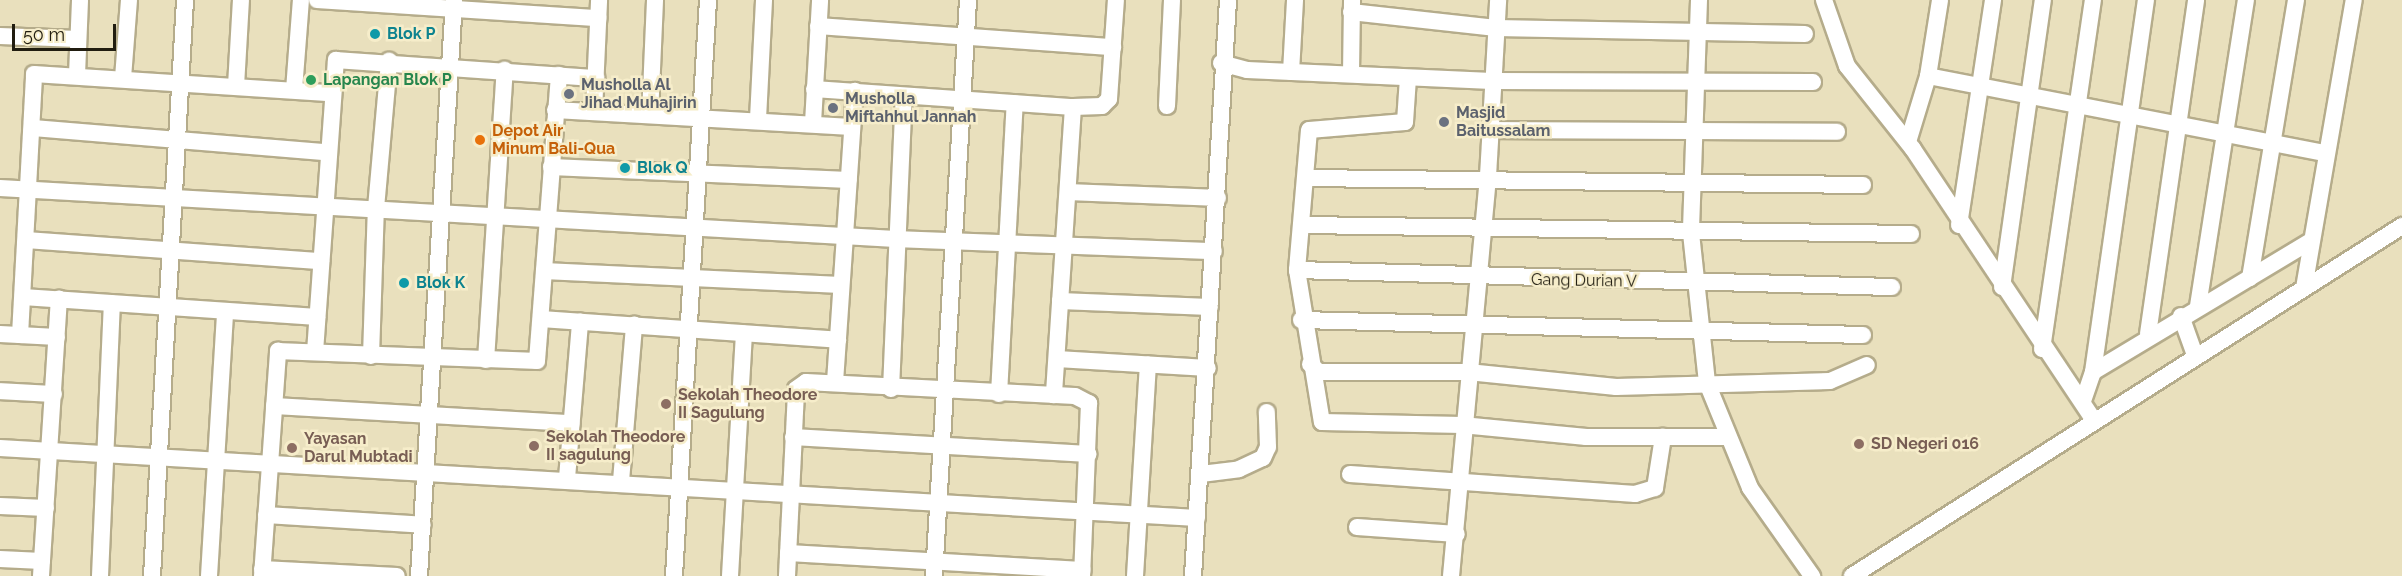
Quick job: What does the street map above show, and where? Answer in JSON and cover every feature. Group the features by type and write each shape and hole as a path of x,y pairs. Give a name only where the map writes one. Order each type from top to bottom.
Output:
{"street":[{"path":"77,75 80,0"},
{"path":"123,78 129,0"},
{"path":"152,576 170,309 171,251 176,194 176,138 185,0"},
{"path":"236,86 241,0"},
{"path":"294,90 301,0"},
{"path":"317,0 454,4 598,18"},
{"path":"594,112 599,0"},
{"path":"650,115 655,0"},
{"path":"674,576 708,0"},
{"path":"758,119 764,0"},
{"path":"813,123 820,0"},
{"path":"935,569 968,0"},
{"path":"814,89 1073,107 1102,106 1109,99 1116,0"},
{"path":"1167,106 1172,0"},
{"path":"1192,576 1201,474 1218,198 1221,63 1228,0"},
{"path":"1290,72 1295,0"},
{"path":"1451,576 1457,534 1462,425 1473,325 1475,279 1488,176 1498,0"},
{"path":"1699,0 1700,31 1692,130 1695,180 1691,233 1698,333 1707,383 1726,437 1750,488 1812,576"},
{"path":"1824,0 1846,66 1908,142 1959,225 2042,349 2083,401 2093,419"},
{"path":"1908,142 1928,76 1940,0"},
{"path":"1959,225 1983,87 1993,0"},
{"path":"2002,287 2031,97 2043,0"},
{"path":"2042,349 2093,0"},
{"path":"2083,401 2092,372 2146,0"},
{"path":"2148,334 2176,126 2196,0"},
{"path":"2198,306 2246,0"},
{"path":"2250,278 2296,0"},
{"path":"2304,288 2324,153 2354,0"},
{"path":"419,576 423,525 425,415 454,4"},
{"path":"1351,74 1351,6 1496,28 1805,34"},
{"path":"818,26 1113,47"},
{"path":"0,36 78,39"},
{"path":"315,352 330,93 336,60 389,61 596,78"},
{"path":"371,356 376,208 389,61"},
{"path":"1221,63 1290,72 1492,81 1813,81"},
{"path":"486,360 505,70"},
{"path":"20,335 34,74 330,93"},
{"path":"397,576 262,572 272,465 278,351 429,359 537,361 559,75"},
{"path":"1928,76 2223,136 2324,153"},
{"path":"1408,78 1405,122 1308,130 1297,270 1301,320 1318,417 1330,426 1462,425 1663,437 1726,437"},
{"path":"835,382 855,91"},
{"path":"891,388 904,96"},
{"path":"999,394 1015,103"},
{"path":"1054,395 1073,107"},
{"path":"555,110 758,119 852,127"},
{"path":"32,128 327,152"},
{"path":"1490,130 1837,132"},
{"path":"551,166 849,180"},
{"path":"1306,178 1488,176 1863,185"},
{"path":"0,188 29,187 176,194 548,220 953,242 1214,251"},
{"path":"1069,192 1218,198"},
{"path":"1302,225 1482,230 1911,234"},
{"path":"1852,576 2093,419 2402,226"},
{"path":"26,240 321,261"},
{"path":"2092,372 2148,334 2250,278 2309,242"},
{"name":"Gang Durian V","path":"1297,270 1475,279 1892,287"},
{"path":"544,271 840,285"},
{"path":"22,297 170,309 317,317"},
{"path":"4,565 42,569 59,299"},
{"path":"1060,301 1210,307"},
{"path":"100,576 108,454 112,303"},
{"path":"209,576 225,311"},
{"path":"2181,316 2195,356"},
{"path":"541,320 687,328 838,340"},
{"path":"1301,320 1698,333 1863,335"},
{"path":"567,478 580,321"},
{"path":"621,481 634,325"},
{"path":"730,576 744,333"},
{"path":"0,334 57,337"},
{"path":"1057,359 1208,368"},
{"path":"1135,576 1148,364"},
{"path":"1310,364 1319,372 1468,372 1616,387 1830,381 1867,365"},
{"path":"787,576 788,553 792,497 796,389 806,382 999,394 1054,395 1089,403 1089,454 1082,573 935,569 788,553"},
{"path":"0,391 54,394"},
{"path":"274,406 572,423"},
{"path":"1201,474 1239,469 1263,458 1269,447 1267,412"},
{"path":"793,437 1089,454"},
{"path":"1350,474 1461,481 1619,496 1648,492 1660,478 1663,437"},
{"path":"0,448 159,456 214,464 425,469 621,481 792,497 1197,518"},
{"path":"0,506 46,508"},
{"path":"266,515 423,525"},
{"path":"1357,527 1457,534"}],"place":[{"name":"Blok P","path":"375,34"},
{"name":"Lapangan Blok P","path":"311,80"},
{"name":"Musholla Al Jihad Muhajirin","path":"569,94"},
{"name":"Musholla Miftahhul Jannah","path":"833,108"},
{"name":"Masjid Baitussalam","path":"1444,122"},
{"name":"Depot Air Minum Bali-Qua","path":"480,140"},
{"name":"Blok Q","path":"625,168"},
{"name":"Blok K","path":"404,283"},
{"name":"Sekolah Theodore II Sagulung","path":"666,404"},
{"name":"SD Negeri 016","path":"1859,444"},
{"name":"Sekolah Theodore II sagulung","path":"534,446"},
{"name":"Yayasan Darul Mubtadi","path":"292,448"}]}
